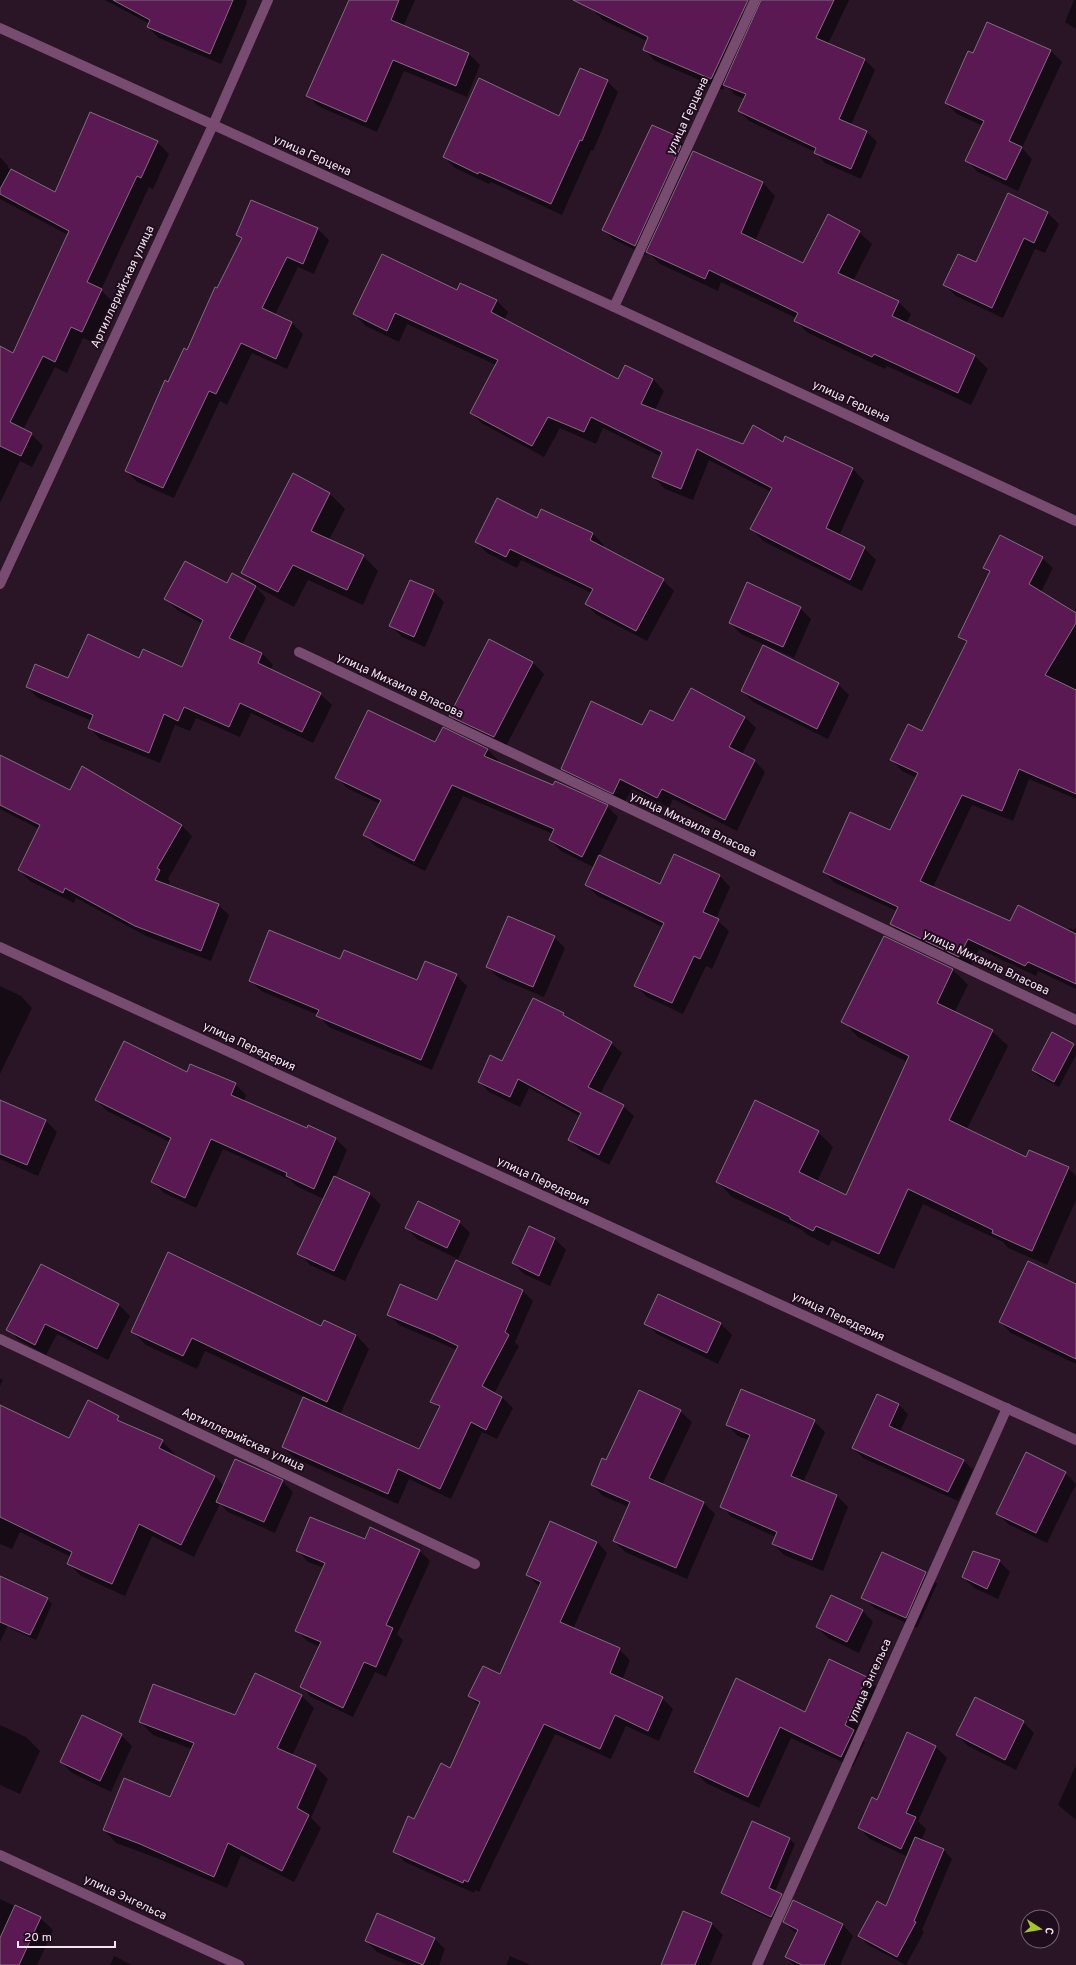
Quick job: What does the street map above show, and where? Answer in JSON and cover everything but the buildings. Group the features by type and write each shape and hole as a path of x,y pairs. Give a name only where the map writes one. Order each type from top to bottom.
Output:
{"street":[{"name":"Артиллерийская улица","path":"0,584 213,126 268,0"},
{"name":"улица Герцена","path":"614,307 755,0"},
{"name":"улица Герцена","path":"0,28 614,307 1076,521"},
{"name":"улица Михаила Власова","path":"299,652 1076,1020"},
{"name":"улица Передерия","path":"0,947 1076,1440"},
{"name":"Артиллерийская улица","path":"0,1339 475,1564"},
{"name":"улица Энгельса","path":"758,1965 1007,1408"},
{"name":"улица Энгельса","path":"0,1855 238,1965"}]}
